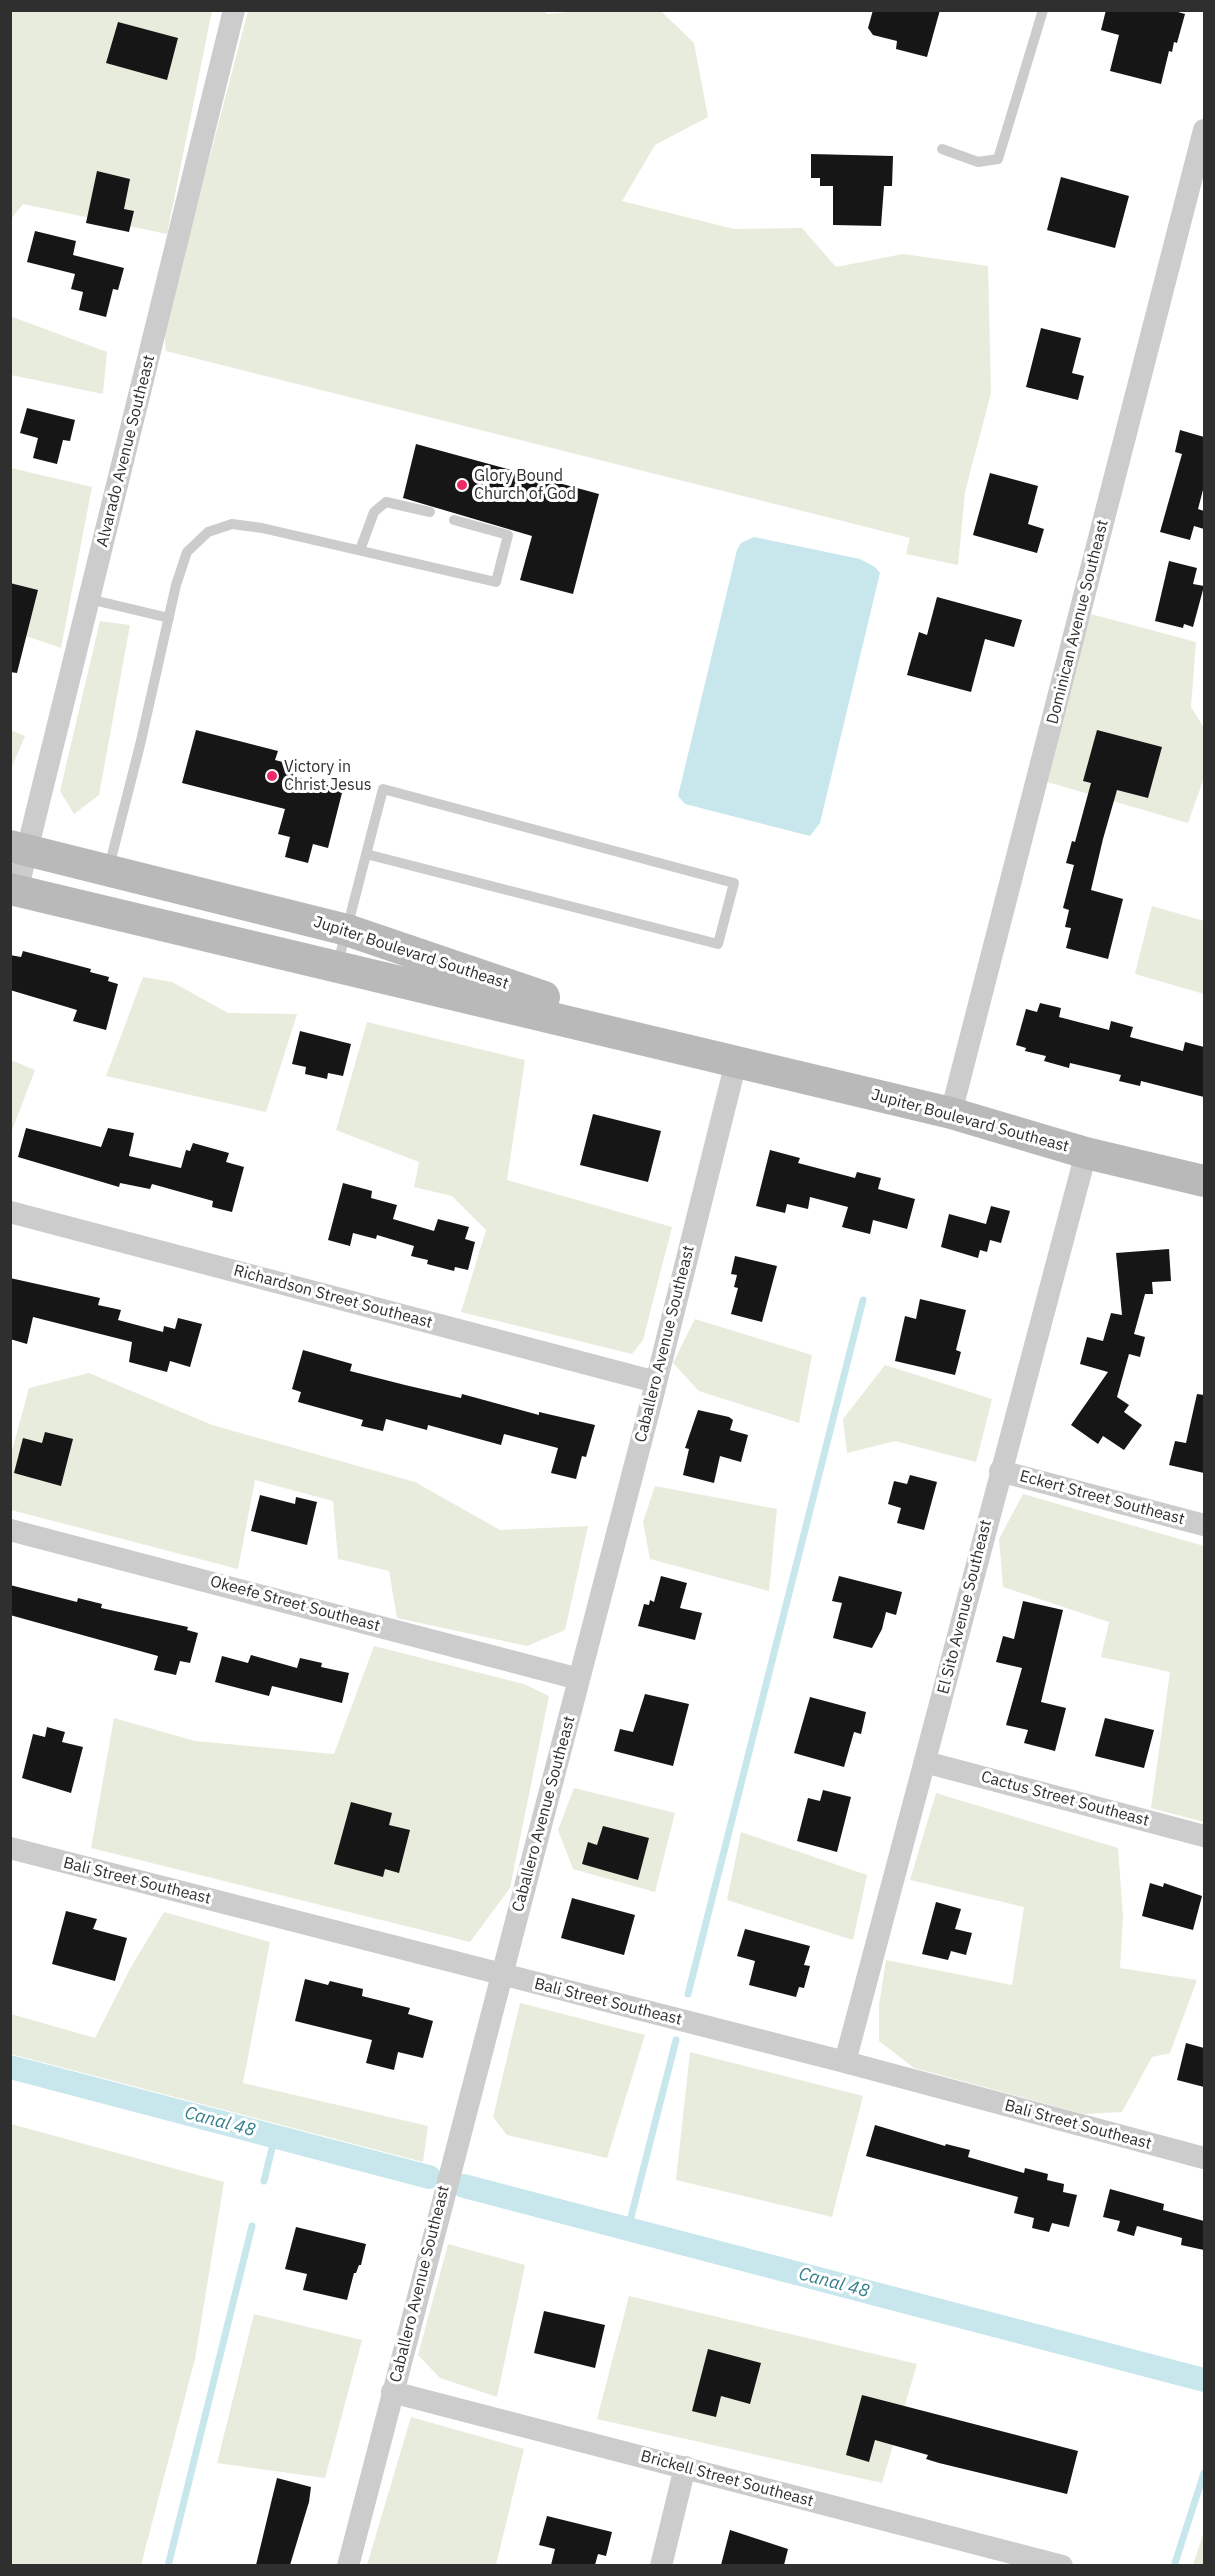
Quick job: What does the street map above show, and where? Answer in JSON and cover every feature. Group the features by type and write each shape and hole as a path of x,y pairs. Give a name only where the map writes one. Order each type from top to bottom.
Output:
{"street":[{"name":"Alvarado Avenue Southeast","path":"14,890 19,848 89,599 234,10"},
{"name":"Dominican Avenue Southeast","path":"951,1113 1204,130"},
{"name":"Jupiter Boulevard Southeast","path":"19,848 346,930 736,1062"},
{"name":"Jupiter Boulevard Southeast","path":"14,890 337,965 951,1113 1086,1153 1204,1180"},
{"name":"Caballero Avenue Southeast","path":"348,2565 656,1382 736,1062"},
{"name":"El Sito Avenue Southeast","path":"845,2062 1086,1153"},
{"name":"Richardson Street Southeast","path":"10,1212 656,1382"},
{"name":"Eckert Street Southeast","path":"1000,1471 1204,1525"},
{"name":"Okeefe Street Southeast","path":"10,1530 579,1679"},
{"name":"Cactus Street Southeast","path":"925,1762 1204,1836"},
{"name":"Bali Street Southeast","path":"10,1848 845,2062 1204,2158"},
{"name":"Brickell Street Southeast","path":"392,2392 685,2468 982,2555 1062,2565"},
{"path":"661,2565 685,2468"}],"lane":[{"path":"942,149 978,162 998,159 1043,10"},
{"path":"360,550 374,512 386,502 430,512"},
{"path":"108,870 187,552 208,532 232,524 262,528 496,582 508,535 454,520"},
{"path":"89,599 169,618"},
{"path":"337,965 346,930 383,789 734,883 718,944 366,854"}],"green space":[{"path":"543,10 547,14 589,10 661,11 694,43 708,117 655,145 622,201 734,229 802,228 836,267 903,254 988,266 991,393 965,492 958,565 906,554 910,538 166,351 164,331 248,11"},
{"path":"11,11 212,11 167,234 23,204 11,219"},
{"path":"10,316 107,352 103,394 11,375"},
{"path":"11,468 92,487 61,648 11,631"},
{"path":"1091,614 1196,642 1191,707 1204,728 1204,778 1188,823 1044,781"},
{"path":"100,621 130,625 99,795 74,814 60,791"},
{"path":"11,730 25,736 11,769"},
{"path":"1152,906 1204,921 1204,994 1135,974"},
{"path":"143,977 172,982 228,1013 297,1014 266,1112 106,1076"},
{"path":"367,1022 525,1060 507,1180 672,1227 643,1340 632,1354 461,1312 486,1230 452,1196 414,1187 419,1162 336,1130"},
{"path":"11,1060 35,1070 11,1133"},
{"path":"695,1319 812,1355 799,1423 699,1391 673,1363"},
{"path":"885,1365 992,1399 976,1462 895,1441 847,1453 843,1419"},
{"path":"89,1373 212,1425 415,1482 500,1530 588,1526 565,1630 527,1646 397,1618 389,1571 338,1559 333,1501 255,1480 238,1569 11,1510 11,1454 29,1388"},
{"path":"655,1486 777,1509 769,1591 650,1559 643,1522"},
{"path":"1023,1494 1204,1546 1204,1822 1151,1808 1170,1672 1101,1657 1109,1622 1003,1587 999,1539"},
{"path":"374,1646 524,1684 549,1696 510,1888 470,1942 91,1848 114,1718 195,1741 334,1754"},
{"path":"574,1788 675,1813 655,1892 573,1869 558,1830"},
{"path":"936,1793 1118,1848 1123,1917 1120,1968 1197,1980 1170,2053 1152,2057 1122,2112 1084,2114 914,2068 879,2041 879,2005 886,1960 1012,1985 1024,1907 910,1880"},
{"path":"741,1832 867,1875 853,1940 727,1900"},
{"path":"164,1912 270,1942 243,2083 428,2126 423,2162 11,2054 11,2014 95,2038 131,1967"},
{"path":"520,2003 645,2035 607,2158 507,2135 493,2117"},
{"path":"690,2052 863,2096 832,2217 676,2180"},
{"path":"11,2124 224,2182 195,2359 141,2565 11,2565"},
{"path":"448,2244 525,2265 497,2397 440,2378 418,2355"},
{"path":"629,2296 917,2364 882,2483 597,2419"},
{"path":"254,2314 362,2340 325,2478 217,2463"},
{"path":"411,2417 524,2449 496,2565 367,2565"},
{"path":"1204,2531 1204,2565 1193,2565"}],"water":[{"path":"754,537 860,559 875,567 880,573 820,823 810,836 685,804 678,796 737,550 741,543"}],"building":[{"path":"873,10 940,10 927,57 896,49 897,41 873,35 868,28"},
{"path":"1106,10 1171,10 1185,14 1177,43 1174,42 1172,52 1169,51 1161,84 1110,71 1119,35 1101,30"},
{"path":"118,22 178,38 167,80 106,63"},
{"path":"811,154 893,156 892,186 884,186 881,226 833,225 833,186 820,186 820,178 811,178"},
{"path":"97,171 130,179 124,209 134,211 129,232 86,223"},
{"path":"1061,177 1129,196 1115,248 1047,230"},
{"path":"35,231 76,241 73,255 124,268 118,290 113,289 106,317 79,310 83,292 71,289 75,274 27,262"},
{"path":"1041,328 1081,338 1072,373 1084,376 1078,400 1026,387"},
{"path":"27,408 75,420 70,441 63,440 57,464 33,458 38,438 20,433"},
{"path":"1180,430 1204,437 1204,486 1198,509 1204,511 1204,529 1194,526 1190,540 1160,532 1182,454 1175,452"},
{"path":"416,444 599,494 573,594 520,580 532,536 403,498"},
{"path":"990,473 1038,486 1028,524 1044,529 1037,553 973,535"},
{"path":"1169,561 1197,568 1193,584 1204,586 1193,627 1184,624 1183,628 1155,621"},
{"path":"10,583 38,590 17,673 10,672"},
{"path":"937,597 1022,620 1014,647 985,639 971,692 907,675 919,632 927,635"},
{"path":"196,730 278,751 275,760 298,766 295,777 343,789 328,848 313,844 308,863 285,857 290,837 278,834 285,809 182,783"},
{"path":"1097,730 1162,747 1148,798 1117,790 1103,839 1091,890 1123,899 1108,959 1066,948 1071,928 1065,927 1069,910 1063,908 1074,865 1066,863 1072,841 1075,842 1091,783 1083,781"},
{"path":"23,951 91,969 90,972 109,977 108,981 118,984 106,1030 73,1021 77,1010 10,990 10,955 21,957"},
{"path":"1040,1003 1061,1008 1059,1017 1109,1030 1111,1021 1133,1027 1130,1037 1183,1051 1185,1042 1204,1047 1204,1097 1141,1081 1140,1086 1119,1081 1121,1075 1070,1063 1069,1068 1044,1061 1046,1056 1025,1051 1026,1048 1016,1045 1026,1009 1037,1012"},
{"path":"300,1031 351,1044 343,1076 328,1073 327,1079 305,1074 306,1067 292,1064"},
{"path":"593,1114 661,1131 648,1182 580,1165"},
{"path":"26,1128 101,1147 108,1128 134,1133 129,1156 181,1168 186,1150 190,1151 193,1143 229,1153 226,1162 244,1167 232,1212 212,1207 213,1201 152,1184 150,1189 120,1183 119,1187 18,1157"},
{"path":"770,1150 800,1158 798,1163 855,1178 857,1172 881,1178 878,1189 915,1199 907,1229 873,1220 870,1234 842,1227 848,1207 810,1197 808,1209 787,1204 785,1213 756,1206"},
{"path":"343,1183 372,1191 371,1198 397,1205 393,1219 434,1231 438,1219 469,1227 465,1239 475,1242 468,1270 455,1267 454,1271 427,1264 428,1260 411,1256 414,1246 377,1235 376,1239 353,1233 350,1246 328,1240"},
{"path":"991,1206 1010,1211 1001,1243 990,1240 987,1252 980,1250 978,1258 941,1247 949,1214 986,1224"},
{"path":"1169,1249 1171,1281 1152,1282 1153,1294 1145,1294 1134,1334 1145,1337 1140,1357 1129,1354 1117,1397 1129,1405 1124,1412 1142,1425 1124,1450 1103,1436 1098,1444 1071,1425 1108,1372 1080,1364 1087,1337 1103,1341 1111,1313 1122,1315 1116,1253"},
{"path":"735,1256 777,1266 762,1322 731,1314 738,1288 734,1287 737,1275 731,1274"},
{"path":"10,1278 100,1298 98,1305 121,1310 118,1320 163,1332 164,1326 175,1329 178,1318 202,1324 190,1367 170,1361 167,1372 129,1362 132,1342 33,1317 27,1344 10,1339"},
{"path":"920,1299 966,1310 956,1350 961,1352 955,1375 895,1361 905,1316 916,1319"},
{"path":"303,1350 352,1364 350,1371 461,1398 462,1394 539,1415 539,1412 595,1425 586,1457 582,1456 576,1479 551,1473 558,1448 504,1434 501,1445 428,1425 427,1430 386,1419 383,1431 361,1426 363,1420 298,1402 301,1392 292,1389"},
{"path":"1197,1394 1204,1395 1204,1473 1169,1465 1175,1441 1186,1443"},
{"path":"698,1410 729,1417 733,1420 730,1430 748,1435 741,1462 720,1456 714,1483 683,1475 689,1449 685,1448"},
{"path":"45,1432 73,1439 61,1486 14,1473 23,1438 42,1443"},
{"path":"910,1475 937,1482 924,1530 897,1523 901,1508 888,1504 894,1481 907,1484"},
{"path":"260,1495 295,1504 296,1497 317,1502 307,1545 251,1531"},
{"path":"661,1576 687,1583 680,1608 702,1613 695,1640 638,1626 644,1604 649,1605 650,1600 654,1602"},
{"path":"839,1576 902,1592 896,1615 886,1612 882,1629 872,1648 833,1638 842,1603 832,1601"},
{"path":"10,1585 77,1602 78,1598 102,1604 101,1608 188,1627 187,1630 198,1633 190,1663 180,1661 176,1675 154,1670 158,1656 10,1615"},
{"path":"1023,1601 1063,1610 1041,1702 1066,1708 1055,1751 1024,1743 1028,1730 1006,1725 1022,1668 996,1662 1003,1636 1014,1639"},
{"path":"251,1655 297,1668 300,1658 322,1663 321,1667 349,1673 342,1703 272,1686 269,1696 215,1682 222,1656 248,1663"},
{"path":"645,1694 689,1704 673,1766 614,1751 620,1729 633,1732"},
{"path":"810,1697 866,1712 861,1734 854,1732 844,1767 794,1753"},
{"path":"1105,1718 1154,1730 1144,1768 1095,1756"},
{"path":"47,1727 65,1732 62,1742 83,1747 71,1793 22,1778 33,1734 45,1737"},
{"path":"823,1790 851,1797 837,1852 797,1841 808,1798 820,1801"},
{"path":"351,1802 392,1813 389,1825 410,1830 399,1873 385,1869 383,1877 334,1864"},
{"path":"603,1826 649,1838 638,1880 582,1864 588,1842 597,1845"},
{"path":"1150,1883 1163,1887 1164,1883 1202,1896 1193,1930 1142,1916"},
{"path":"572,1898 635,1915 624,1955 561,1938"},
{"path":"936,1902 961,1909 955,1929 972,1933 966,1955 951,1951 948,1960 922,1954"},
{"path":"66,1911 97,1919 93,1929 127,1938 115,1981 52,1964"},
{"path":"745,1929 810,1946 804,1965 810,1966 804,1988 799,1987 796,1997 749,1985 755,1961 737,1956"},
{"path":"305,1979 328,1985 330,1981 363,1989 362,1996 410,2008 408,2014 433,2021 423,2058 398,2052 394,2070 366,2063 372,2040 295,2021"},
{"path":"1186,2043 1204,2048 1204,2087 1177,2080"},
{"path":"875,2125 945,2146 946,2144 970,2150 968,2157 1024,2173 1025,2168 1048,2174 1047,2180 1064,2184 1063,2192 1077,2195 1069,2227 1052,2223 1049,2232 1032,2228 1034,2218 1014,2213 1018,2197 866,2156"},
{"path":"1110,2189 1164,2204 1163,2210 1204,2221 1204,2250 1181,2245 1182,2238 1137,2226 1134,2236 1117,2231 1120,2221 1103,2217"},
{"path":"296,2227 366,2244 361,2265 354,2273 347,2300 303,2290 307,2274 285,2269"},
{"path":"544,2311 605,2325 595,2368 534,2353"},
{"path":"708,2349 761,2363 750,2404 721,2396 716,2417 692,2411"},
{"path":"862,2395 1078,2451 1067,2494 939,2463 926,2459 928,2455 875,2440 869,2462 846,2455"},
{"path":"277,2478 311,2487 309,2502 290,2565 256,2565"},
{"path":"547,2516 612,2532 606,2556 598,2554 595,2565 551,2565 555,2549 539,2545"},
{"path":"730,2530 788,2549 784,2565 721,2565"}],"waterway":[{"path":"688,1994 863,1300"},
{"path":"628,2229 676,2040"},
{"name":"Canal 48","path":"10,2067 429,2177"},
{"path":"264,2181 275,2136"},
{"name":"Canal 48","path":"464,2186 1204,2380"},
{"path":"168,2566 252,2226"},
{"path":"1175,2563 1204,2473"}],"place":[{"name":"Glory Bound Church of God","path":"462,485"},
{"name":"Victory in Christ Jesus","path":"272,776"}]}
